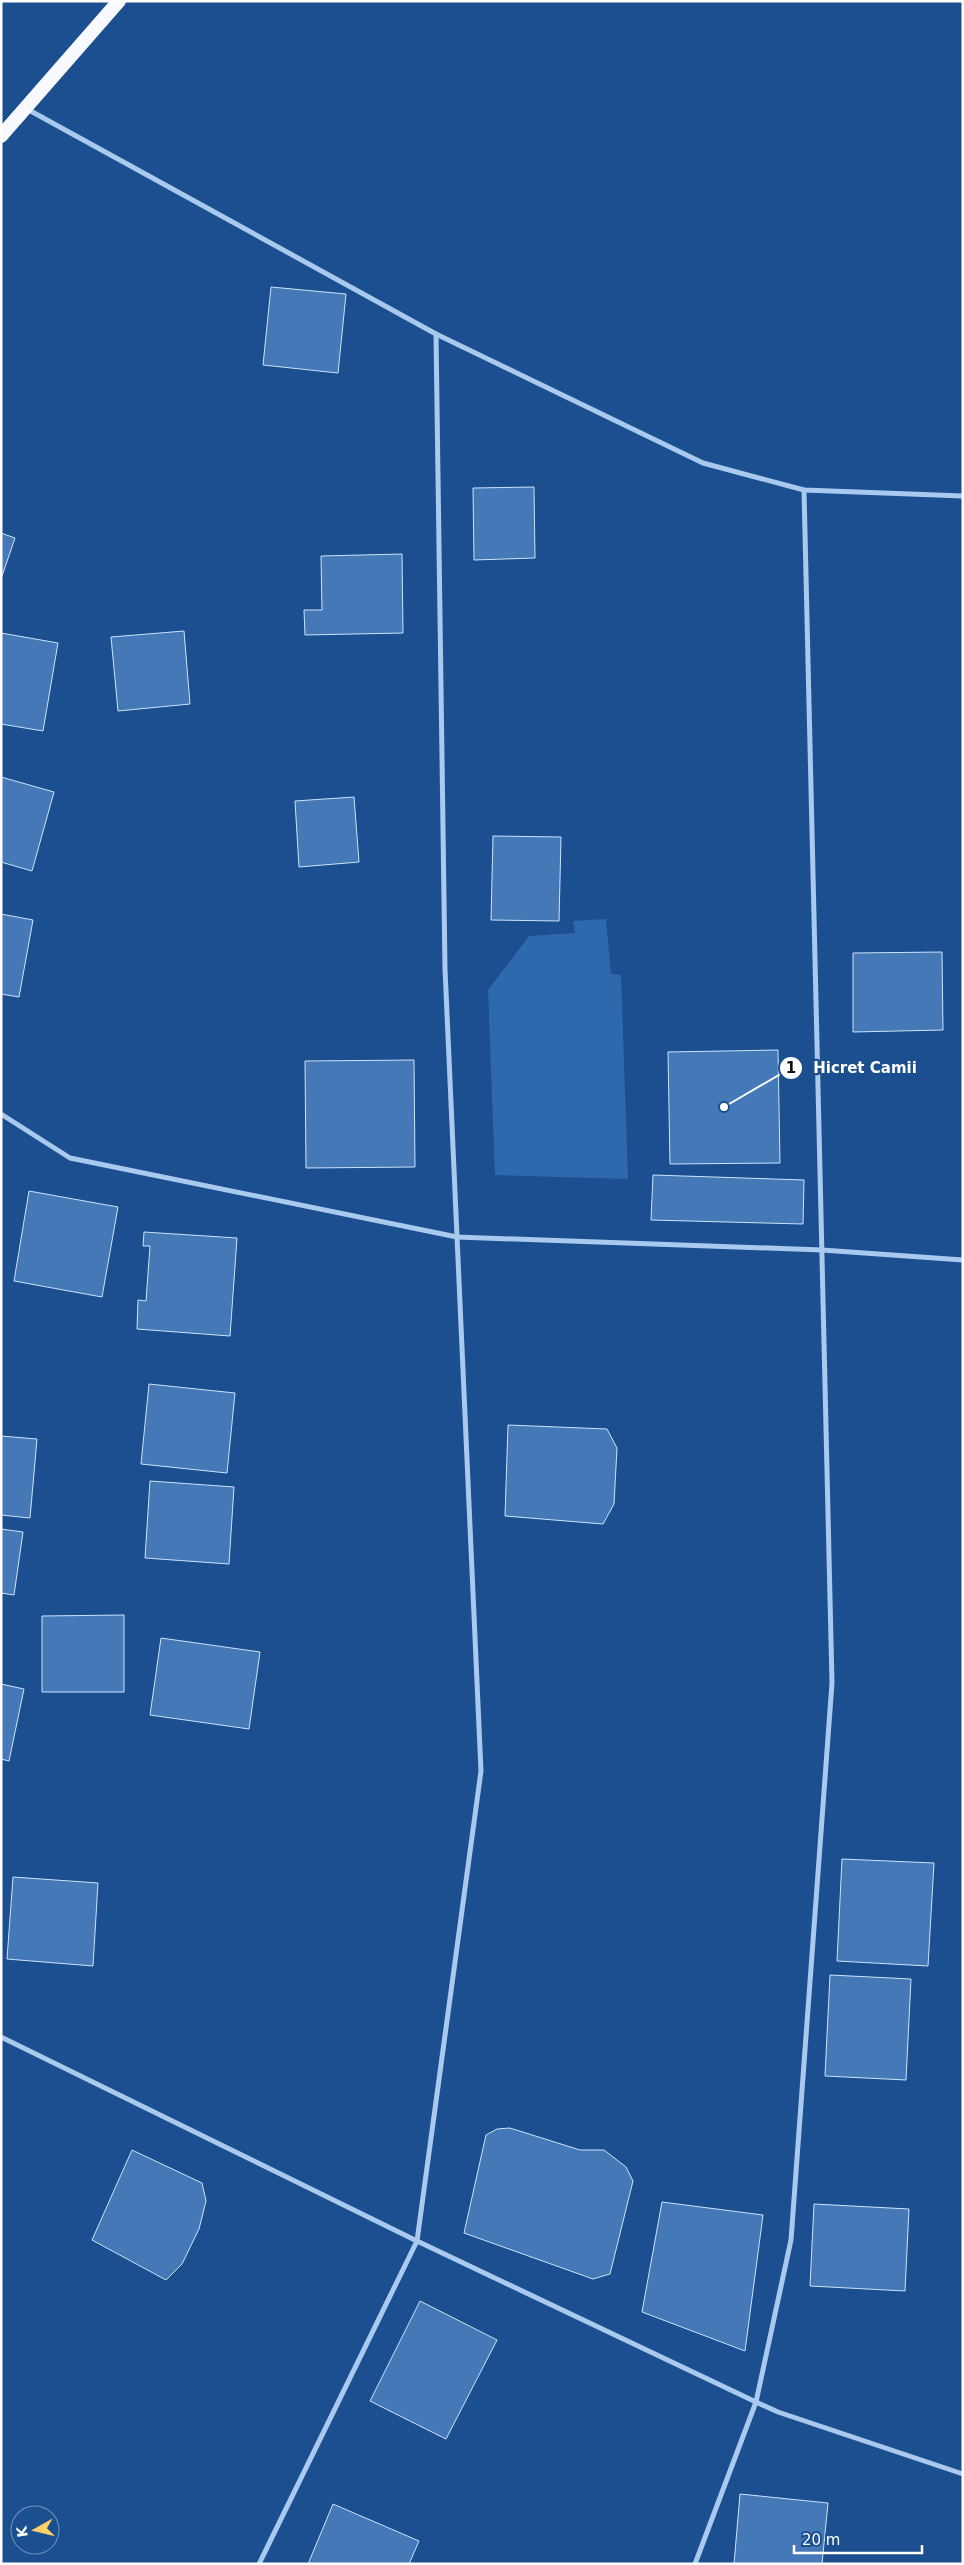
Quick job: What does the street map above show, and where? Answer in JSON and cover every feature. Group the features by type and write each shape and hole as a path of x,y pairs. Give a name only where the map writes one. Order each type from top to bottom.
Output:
{"highway":[{"path":"1,136 27,109 119,1"}],"street":[{"path":"27,109 436,334 703,463 804,490 963,496"},
{"path":"259,2564 417,2241 481,1771 445,969 436,334"},
{"path":"695,2564 756,2402 791,2240 832,1683 804,490"},
{"path":"1,1114 70,1158 457,1236 822,1250 963,1260"},
{"path":"1,2037 417,2241 778,2412 963,2474"}],"shaded area":[{"path":"606,919 611,974 621,975 628,1179 495,1175 488,990 529,936 575,933 573,921"}],"building":[{"path":"271,287 346,294 338,373 263,365"},
{"path":"534,487 535,558 474,560 473,488"},
{"path":"1,533 15,538 1,579"},
{"path":"402,554 403,633 305,635 304,610 322,610 321,556"},
{"path":"184,631 190,704 118,711 111,637"},
{"path":"1,633 58,643 43,731 1,724"},
{"path":"1,777 54,792 32,871 1,862"},
{"path":"354,797 359,862 299,867 295,801"},
{"path":"493,836 561,837 559,921 491,920"},
{"path":"1,914 33,920 19,997 1,994"},
{"path":"942,952 943,1030 853,1032 853,953"},
{"path":"778,1050 780,1163 670,1164 668,1052"},
{"path":"414,1060 415,1167 306,1168 305,1061"},
{"path":"653,1175 804,1180 803,1224 651,1220"},
{"path":"29,1191 118,1207 102,1297 14,1281"},
{"path":"144,1232 237,1238 230,1336 137,1329 138,1300 146,1301 150,1246 143,1246"},
{"path":"149,1384 235,1393 227,1473 141,1464"},
{"path":"508,1425 607,1429 617,1448 614,1504 603,1524 505,1516"},
{"path":"1,1436 37,1439 30,1518 1,1515"},
{"path":"150,1481 234,1487 229,1564 145,1558"},
{"path":"1,1529 23,1532 14,1595 1,1593"},
{"path":"124,1615 124,1692 42,1692 42,1616"},
{"path":"161,1638 260,1652 249,1729 150,1715"},
{"path":"1,1684 24,1689 9,1761 1,1759"},
{"path":"842,1859 934,1863 928,1966 837,1961"},
{"path":"13,1877 98,1883 93,1966 7,1959"},
{"path":"830,1975 911,1979 906,2080 825,2076"},
{"path":"510,2128 580,2150 604,2150 626,2167 633,2181 610,2274 593,2279 464,2233 486,2135 497,2129"},
{"path":"132,2150 202,2183 206,2201 199,2229 182,2264 166,2280 92,2240"},
{"path":"662,2202 763,2215 745,2351 642,2312"},
{"path":"814,2204 909,2209 905,2291 810,2286"},
{"path":"420,2301 497,2340 446,2439 370,2401"},
{"path":"740,2494 828,2503 822,2564 734,2564"},
{"path":"333,2504 419,2541 409,2564 308,2564"}],"place":[{"name":"Hicret Camii","path":"724,1107"}]}
